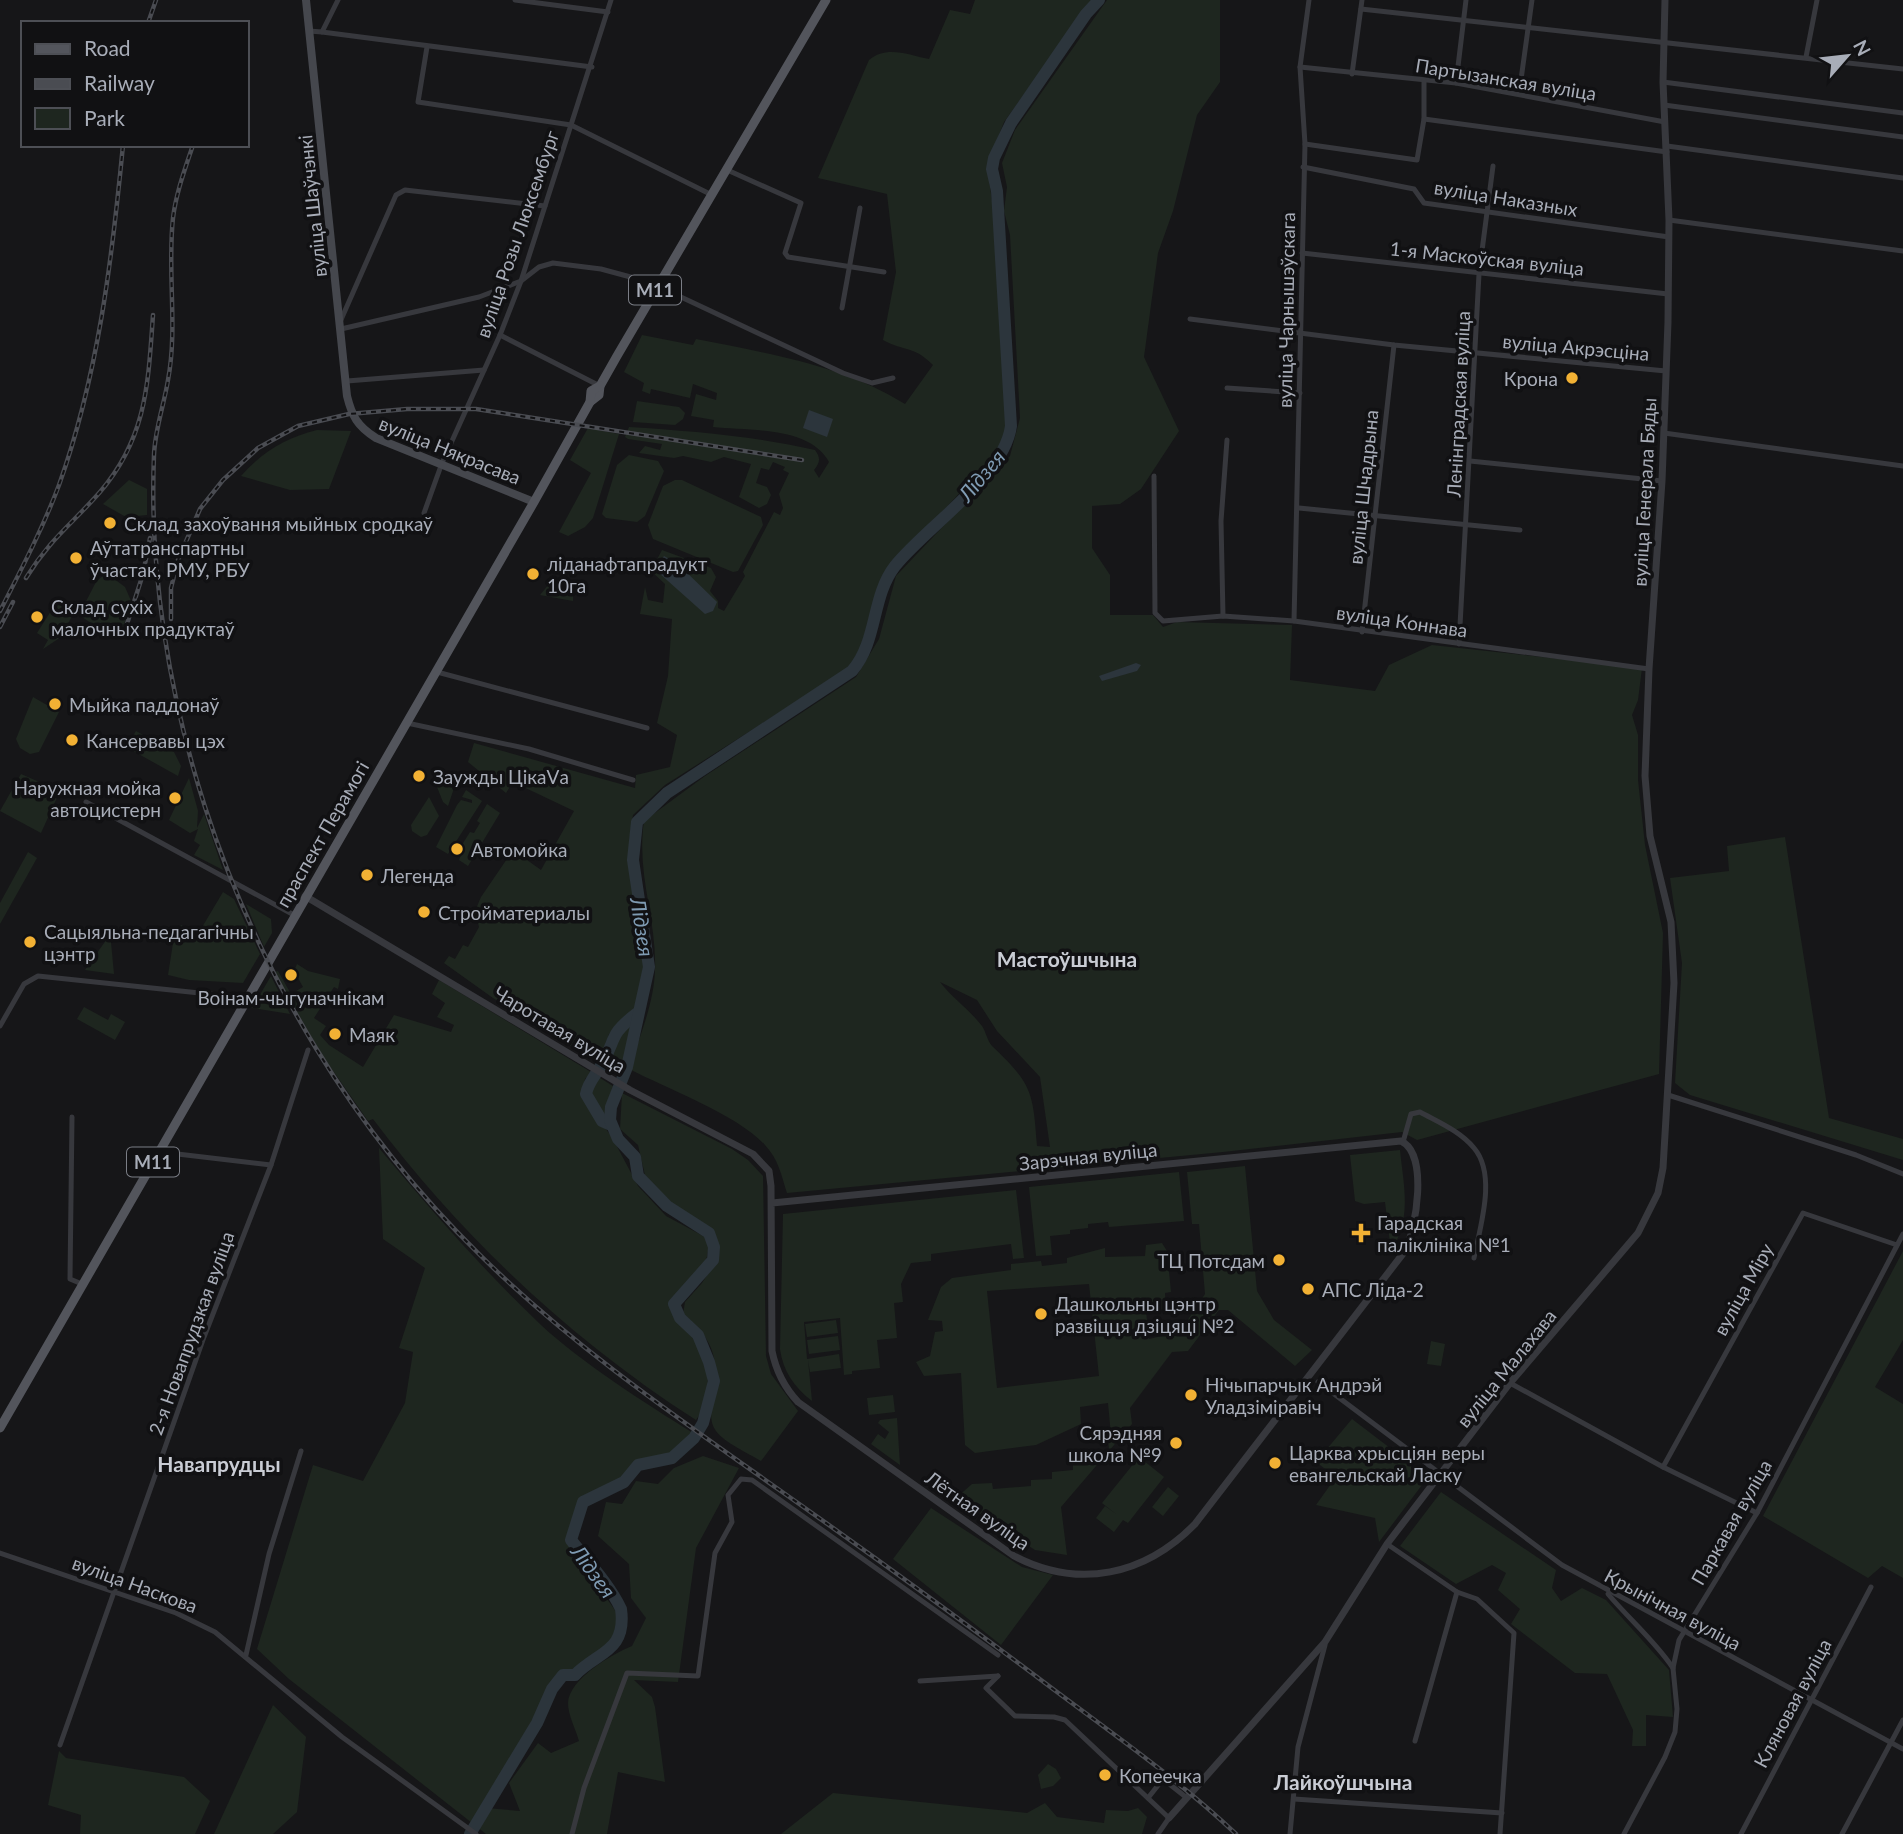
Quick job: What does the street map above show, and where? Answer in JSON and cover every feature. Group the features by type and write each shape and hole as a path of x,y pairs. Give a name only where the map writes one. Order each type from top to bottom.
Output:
{"main road":[{"name":"вуліца Шаўчэнкі","path":"306,0 347,396 356,424"},
{"name":"праспект Перамогі","path":"812,21 820,0"},
{"name":"праспект Перамогі","path":"0,1428 590,402 598,395 600,386 710,194 720,185 725,169 826,0"},
{"name":"вуліца Някрасава","path":"356,424 376,438 534,502"}],"street":[{"path":"321,32 338,0"},
{"path":"514,0 608,12"},
{"name":"вуліца Розы Люксембург","path":"424,513 442,463 522,281 592,67 611,0"},
{"name":"вуліца Чарнышэўскага","path":"1294,621 1299,508 1305,144 1300,68 1309,0"},
{"path":"1352,74 1362,0"},
{"path":"1456,83 1466,0"},
{"path":"1519,94 1532,0"},
{"name":"вуліца Генерала Бяды","path":"1665,0 1663,82 1670,237 1662,481 1649,669 1645,786 1650,836 1671,922 1674,983"},
{"path":"1806,57 1817,0"},
{"path":"1361,9 1903,69"},
{"path":"309,31 592,67"},
{"path":"427,47 418,102 571,125 710,194"},
{"name":"Партызанская вуліца","path":"1300,68 1456,83 1665,122"},
{"path":"1305,144 1417,160 1424,119 1424,81"},
{"path":"1663,82 1903,113"},
{"path":"1664,104 1903,137"},
{"path":"1424,119 1903,178"},
{"name":"Ленінградская вуліца","path":"1459,644 1468,527 1479,274 1493,166"},
{"name":"вуліца Наказных","path":"1303,167 1413,189 1424,203 1670,237"},
{"path":"725,169 801,204 785,253 788,257 884,272"},
{"path":"341,325 396,195 405,190 545,206"},
{"path":"842,308 860,208"},
{"path":"1669,220 1903,251"},
{"name":"1-я Маскоўская вуліца","path":"1302,253 1668,294"},
{"path":"341,325 479,297 522,281 539,267 553,262 601,269 657,286 843,373 872,383 893,378"},
{"name":"вуліца Акрэсціна","path":"1190,319 1394,345 1666,371"},
{"path":"500,335 600,386"},
{"name":"вуліца Шчадрына","path":"1362,632 1394,345"},
{"path":"346,381 484,370"},
{"path":"1227,388 1300,393"},
{"path":"1664,433 1903,466"},
{"path":"1223,616 1222,521 1227,440"},
{"path":"1471,461 1662,481"},
{"name":"вуліца Коннава","path":"1154,476 1155,613 1163,621 1223,616 1294,621 1649,669"},
{"path":"1299,508 1376,518 1520,530"},
{"path":"437,672 647,728"},
{"path":"407,723 529,749 633,780"},
{"path":"86,802 295,915"},
{"name":"Чаротавая вуліца","path":"305,896 630,1090 753,1154 769,1171 772,1203"},
{"path":"0,1027 24,984 38,976 247,998"},
{"name":"вуліца Малахава","path":"1169,1818 1325,1642 1387,1544 1510,1383 1638,1233 1658,1193 1663,1168 1674,983"},
{"name":"2-я Новапрудзкая вуліца","path":"61,1745 204,1337 271,1165 308,1050"},
{"path":"1668,1095 1903,1174"},
{"path":"1405,1143 1411,1114 1420,1112 1459,1134 1482,1159 1486,1206 1474,1258"},
{"path":"72,1117 70,1279 82,1284"},
{"name":"Лётная вуліца","path":"772,1203 772,1351 779,1375 793,1397 1014,1556 1042,1568 1099,1573 1145,1562 1178,1541 1195,1524 1378,1289 1414,1233 1418,1192 1412,1154 1405,1143"},
{"name":"Зарэчная вуліца","path":"772,1203 1405,1143"},
{"path":"161,1149 169,1153 271,1165"},
{"name":"вуліца Міру","path":"1663,1467 1803,1213 1897,1245"},
{"name":"Паркавая вуліца","path":"1623,1834 1665,1757 1675,1732 1677,1709 1673,1668 1684,1633 1757,1513 1903,1234"},
{"name":"Крынічная вуліца","path":"1318,1382 1562,1565 1903,1749"},
{"path":"1510,1383 1663,1467 1757,1513"},
{"path":"246,1655 269,1554 301,1451"},
{"path":"572,1834 584,1788 627,1672 698,1676 715,1553 732,1522 728,1495 741,1479 752,1480 998,1655"},
{"path":"1387,1544 1457,1592 1477,1599 1514,1633 1500,1834"},
{"name":"вуліца Наскова","path":"0,1553 176,1613 215,1632 342,1737 476,1834"},
{"name":"Кляновая вуліца","path":"1741,1834 1871,1587"},
{"path":"1606,1591 1641,1633 1661,1650 1673,1668"},
{"path":"1415,1741 1457,1592"},
{"path":"1290,1834 1298,1747 1325,1642"},
{"path":"920,1681 998,1676 986,1688 1015,1716 1054,1717 1065,1720 1169,1818 1158,1834"},
{"path":"1842,1834 1903,1720"},
{"path":"1148,1798 1163,1779 1189,1795"},
{"path":"1294,1799 1502,1813"}],"green space":[{"path":"975,0 1093,0 1004,122 987,165 997,237 1006,436 999,449 886,572 869,619 867,636 848,669 665,785 633,815 629,842 644,930 644,984 635,1012 609,1034 600,1062 595,1061 493,998 444,963 449,956 455,959 463,945 468,947 479,927 475,911 481,897 513,850 541,870 574,811 513,782 506,793 468,762 474,743 635,788 636,775 670,767 677,735 657,723 668,676 672,619 640,614 645,587 648,600 663,603 665,584 651,571 662,550 711,568 716,577 710,591 718,601 718,608 724,611 745,576 743,572 774,512 780,515 783,508 779,494 789,473 783,470 785,467 773,462 769,470 761,468 756,483 767,487 771,495 767,504 759,508 739,497 751,464 724,457 711,462 683,456 674,458 639,453 645,446 660,450 662,444 628,439 625,437 629,427 699,432 815,450 819,460 814,470 819,478 829,462 820,450 793,436 761,430 713,427 714,420 691,416 696,394 716,400 717,393 693,384 690,398 651,389 650,394 642,391 644,383 624,372 642,335 693,345 696,339 777,355 830,370 856,379 905,404 933,365 914,351 883,340 896,272 887,194 818,178 869,60 876,55 890,52 929,59 950,10 970,14"},
{"path":"1107,0 1220,0 1220,82 1197,115 1173,211 1158,253 1144,357 1179,431 1141,489 1120,504 1092,506 1092,548 1110,575 1110,615 1153,615 1163,627 1177,622 1292,625 1290,680 1375,691 1389,665 1432,645 1642,668 1638,700 1632,715 1638,735 1638,780 1645,845 1663,933 1659,1074 1417,1140 1402,1132 1223,1152 787,1193 774,1156 753,1134 701,1103 629,1069 649,1008 655,970 653,933 644,878 644,821 705,776 856,677 879,639 896,576 1010,456 1020,418 1010,235 1004,211 1007,187 1002,163 1015,130","holes":["940,982 977,1000 997,1031 1040,1077 1050,1147 1037,1146 1032,1100 1023,1080 992,1046 977,1020"]},
{"path":"637,401 679,407 685,413 683,419 675,425 633,422"},
{"path":"588,428 619,434 593,518 585,527 568,536 559,532 591,473 570,460"},
{"path":"317,430 351,431 329,489 290,490 241,476 258,459 276,447"},
{"path":"629,455 658,461 664,471 645,516 637,522 606,518 602,514 617,465"},
{"path":"129,480 147,489 147,515 126,517 103,504"},
{"path":"675,480 682,480 761,517 763,525 738,571 733,572 653,539 648,525 663,486"},
{"path":"106,573 125,587 132,603 123,627 103,631 79,615 96,582"},
{"path":"554,578 573,581 573,601 540,595"},
{"path":"58,600 72,616 61,637 43,649 48,640 37,633"},
{"path":"33,697 59,712 39,752 30,754 20,748 16,739"},
{"path":"136,731 174,752 181,766 178,776 126,747"},
{"path":"442,773 446,773 455,785 448,806 443,802 437,787"},
{"path":"21,774 60,791 41,833 0,811"},
{"path":"189,778 198,811 197,828 204,814 223,870 194,855 200,845 194,841 198,829 190,833 169,820"},
{"path":"466,790 482,801 448,854 436,847 461,800 472,803 472,800 462,797"},
{"path":"429,797 439,816 427,835 421,837 412,831 411,825"},
{"path":"487,804 500,813 468,866 459,860 463,850 460,848 470,832 474,833 480,823 477,821"},
{"path":"1785,837 1829,1118 1903,1139 1903,1160 1690,1095 1675,1083 1682,963 1670,878 1729,871 1727,846"},
{"path":"28,852 37,858 0,924 0,903"},
{"path":"223,892 234,899 260,954 243,983 189,980 168,975 174,937 181,925 198,934"},
{"path":"246,904 271,919 272,933 264,947"},
{"path":"114,929 117,931 111,942 114,974 85,970"},
{"path":"297,964 308,971 340,979 338,989 334,987 314,1018 326,1026 320,1035 329,1045 363,1067 394,1015 451,1032 454,1025 437,1017 445,1003 432,994 439,980 591,1072 585,1079 582,1098 612,1137 638,1186 666,1216 707,1238 704,1265 673,1301 677,1316 696,1339 704,1354 708,1373 707,1394 696,1420 605,1356 521,1284 444,1205 373,1119 368,1121 322,1055 274,972 278,971 291,994 303,987 294,971"},
{"path":"271,976 290,1014 252,1008"},
{"path":"84,1007 108,1020 111,1014 125,1022 115,1040 77,1019"},
{"path":"634,1023 623,1070 607,1061 620,1034"},
{"path":"597,1076 616,1088 610,1107 610,1123 603,1120 587,1094"},
{"path":"622,1093 732,1149 748,1160 763,1176 766,1356 771,1374 798,1411 761,1461 731,1444 716,1431 711,1409 715,1365 711,1349 701,1331 683,1314 685,1302 702,1283 716,1261 718,1251 714,1235 705,1225 674,1206 645,1175 638,1145 620,1129"},
{"path":"379,1148 457,1239 541,1325 594,1368 693,1433 671,1456 637,1466 625,1480 582,1500 566,1541 617,1613 614,1638 605,1653 576,1673 564,1674 556,1679 486,1808 520,1811 509,1783 538,1743 551,1753 579,1741 568,1708 570,1694 593,1668 632,1646 646,1618 631,1598 629,1564 598,1536 606,1502 622,1504 636,1481 658,1484 674,1468 703,1456 739,1468 696,1548 678,1682 634,1680 652,1697 665,1782 618,1772 607,1834 486,1834 289,1679 257,1649 313,1465 363,1481 405,1403 413,1352 399,1348 425,1268 383,1239"},
{"path":"1400,1150 1405,1208 1401,1231 1396,1242 1390,1243 1385,1202 1364,1204 1355,1201 1350,1155"},
{"path":"1245,1166 1257,1291 1274,1320 1312,1350 1295,1366 1228,1310 1219,1310 1188,1351 1172,1352 1130,1408 1132,1424 1109,1451 1108,1436 1111,1435 1108,1403 1080,1407 1081,1424 1036,1445 975,1453 965,1445 961,1373 924,1376 916,1362 930,1356 935,1332 943,1331 942,1321 928,1320 941,1287 952,1278 1011,1270 1011,1264 1041,1261 1042,1266 1067,1263 1067,1258 1105,1248 1105,1257 1145,1256 1146,1245 1162,1243 1167,1251 1171,1292 1165,1293 1166,1309 1146,1311 1149,1339 1188,1330 1187,1321 1205,1294 1199,1224 1192,1224 1187,1172","holes":["1089,1284 1099,1376 997,1388 987,1291"]},
{"path":"1179,1172 1184,1221 1109,1227 1108,1222 1088,1224 1088,1228 1070,1230 1070,1234 1050,1236 1052,1255 1036,1256 1029,1187"},
{"path":"1016,1190 1024,1258 1013,1259 1011,1244 931,1254 931,1261 911,1263 901,1284 903,1302 894,1303 897,1338 877,1340 880,1368 852,1371 852,1374 844,1375 840,1318 804,1322 807,1359 839,1354 841,1368 810,1372 808,1360 812,1401 800,1390 790,1378 780,1349 783,1214"},
{"path":"1903,1251 1903,1340 1875,1387 1903,1404 1903,1578 1882,1566 1868,1578 1763,1516"},
{"path":"836,1320 838,1333 807,1337 805,1324"},
{"path":"838,1336 840,1350 809,1354 807,1340"},
{"path":"1431,1341 1445,1344 1441,1366 1427,1364"},
{"path":"893,1395 895,1412 869,1415 867,1398"},
{"path":"897,1418 900,1465 871,1444 878,1434 885,1439 889,1432 878,1423 880,1420"},
{"path":"1352,1419 1428,1477 1379,1542 1375,1518 1316,1505 1336,1477 1316,1462"},
{"path":"1139,1457 1164,1477 1128,1523 1123,1520 1114,1532 1096,1518 1105,1506 1116,1514 1102,1503"},
{"path":"1099,1462 1061,1507 1067,1555 1035,1550 956,1498 972,1484 992,1483 993,1489 1031,1486 1031,1480 1052,1479 1052,1472 1073,1470 1073,1463"},
{"path":"1168,1487 1179,1496 1163,1516 1152,1507"},
{"path":"1441,1492 1556,1570 1552,1588 1561,1601 1582,1588 1606,1600 1669,1670 1673,1717 1646,1715 1646,1746 1632,1746 1633,1730 1607,1674 1575,1673 1511,1624 1520,1609 1498,1590 1506,1573 1492,1565 1456,1584 1400,1546"},
{"path":"931,1508 1022,1567 1053,1575 1001,1645 893,1559"},
{"path":"273,1705 306,1737 297,1812 273,1834 214,1834"},
{"path":"59,1751 66,1758 184,1777 210,1801 195,1834 80,1834 81,1815 48,1805"},
{"path":"1048,1764 1056,1769 1061,1778 1053,1786 1041,1789 1038,1775"},
{"path":"833,1793 1027,1813 1045,1803 1057,1817 1104,1823 1106,1810 1128,1811 1138,1808 1147,1817 1142,1834 781,1834"}],"shaded area":[{"path":"809,410 833,419 827,437 803,428"},
{"path":"664,556 678,564 717,602 713,611 705,614 659,573 655,568"},
{"path":"1136,663 1141,665 1137,671 1102,681 1099,676"}],"waterway":[{"name":"Лідзея","path":"470,1834 537,1723 552,1689 563,1675 575,1675 608,1650 619,1634 622,1623 621,1609 605,1582 571,1540 583,1502 624,1482 638,1465 672,1458 694,1438 703,1423 714,1381 698,1335 680,1318 674,1304 713,1260 714,1247 709,1233 667,1206 638,1176 635,1157 618,1139 610,1120 611,1107 627,1067 649,967 633,860 637,822 667,793 852,671 866,646 882,591 895,566 980,482 1005,445 1011,426 997,191 992,169 994,158 1011,123 1086,14 1099,0"},
{"path":"611,1125 602,1121 586,1094 617,1033 636,1014"}],"railway":[{"path":"149,21 156,0"},
{"path":"0,611 53,501 84,402 102,317 123,147"},
{"path":"192,147 173,218 171,360 154,455 155,544 164,633 192,765 227,869 253,930 316,1048 391,1157 434,1207 514,1288 550,1319 662,1406 914,1586 1121,1739 1191,1794 1236,1834"},
{"path":"26,578 53,542 100,492 127,451 142,409 153,315"},
{"path":"171,619 171,588 178,560 200,509 223,480 258,448 298,426 349,414 407,409 476,409 802,460"},
{"path":"126,627 143,574 150,538"},
{"path":"0,627 13,602"}],"place":[{"name":"Крона","path":"1572,378"},
{"name":"Склад захоўвання мыйных сродкаў","path":"110,523"},
{"name":"Аўтатранспартны ўчастак, РМУ, РБУ","path":"76,558"},
{"name":"ліданафтапрадукт 10га","path":"533,574"},
{"name":"Склад сухіх малочных прадуктаў","path":"37,617"},
{"name":"Мыйка паддонаў","path":"55,704"},
{"name":"Кансервавы цэх","path":"72,740"},
{"name":"Заужды ЦікаVа","path":"419,776"},
{"name":"Наружная мойка автоцистерн","path":"175,798"},
{"name":"Автомойка","path":"457,849"},
{"name":"Легенда","path":"367,875"},
{"name":"Стройматериалы","path":"424,912"},
{"name":"Сацыяльна-педагагічны цэнтр","path":"30,942"},
{"name":"Воінам-чыгуначнікам","path":"291,975"},
{"name":"Маяк","path":"335,1034"},
{"name":"Гарадская паліклініка №1","path":"1361,1233"},
{"name":"ТЦ Потсдам","path":"1279,1260"},
{"name":"АПС Ліда-2","path":"1308,1289"},
{"name":"Дашкольны цэнтр развіцця дзіцяці №2","path":"1041,1314"},
{"name":"Нічыпарчык Андрэй Уладзіміравіч","path":"1191,1395"},
{"name":"Сярэдняя школа №9","path":"1176,1443"},
{"name":"Царква хрысціян веры евангельскай Ласку","path":"1275,1463"},
{"name":"Копеечка","path":"1105,1775"}],"district":[{"name":"Мастоўшчына","path":"1067,958"},
{"name":"Навапрудцы","path":"219,1463"},
{"name":"Лайкоўшчына","path":"1343,1781"}]}
